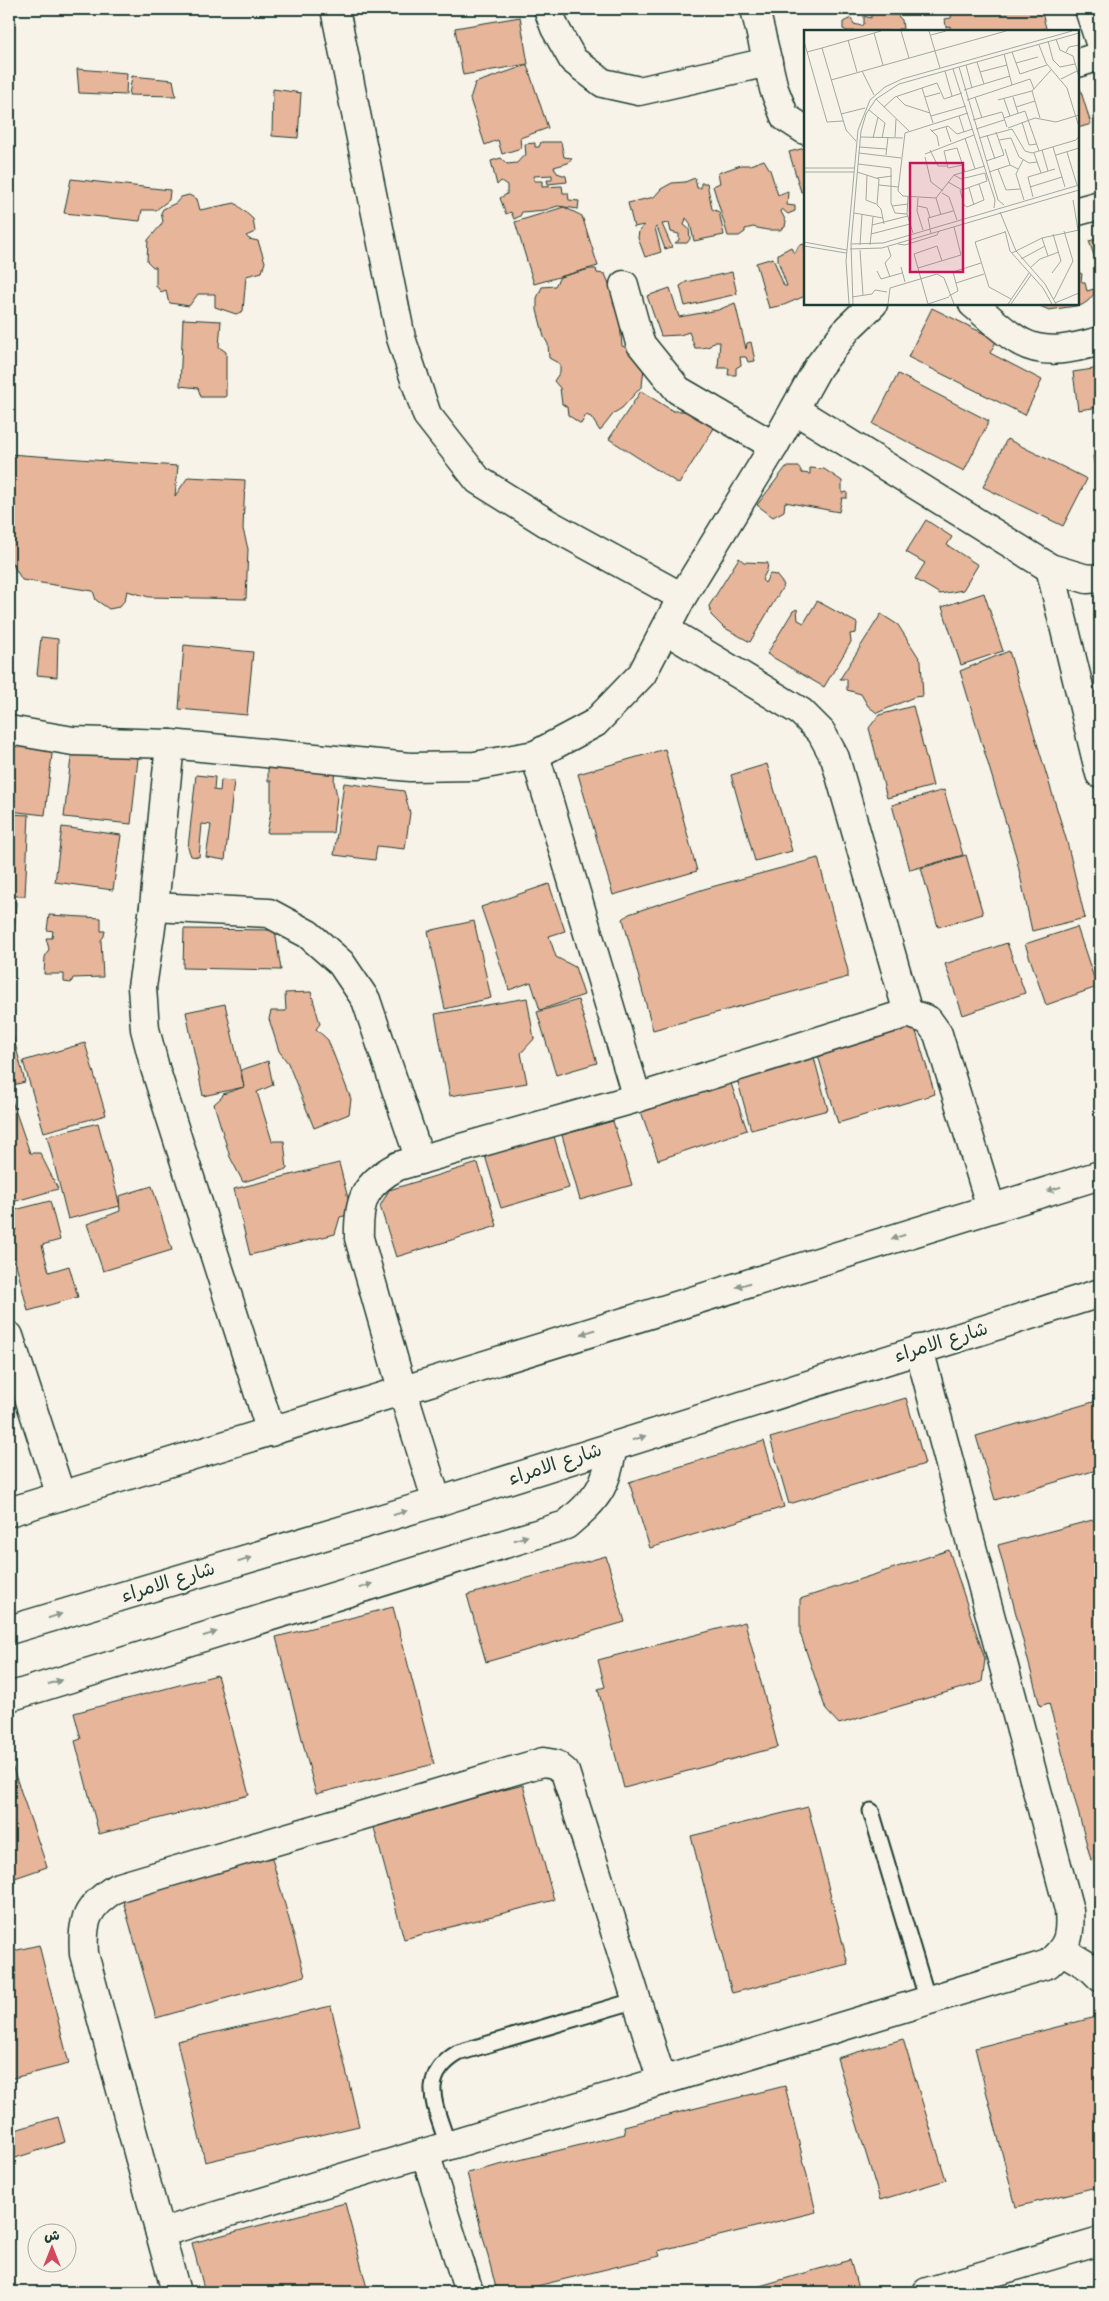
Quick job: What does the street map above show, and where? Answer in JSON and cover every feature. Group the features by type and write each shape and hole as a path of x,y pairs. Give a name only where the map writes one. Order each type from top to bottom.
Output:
{"street":[{"path":"335,9 401,338 427,415 478,480 547,523 682,597"},
{"path":"548,9 555,28 573,60 602,83 639,91 768,62"},
{"path":"755,9 774,89 785,117 804,129"},
{"path":"1089,9 1100,43"},
{"path":"1079,63 1100,56"},
{"path":"1079,211 1100,205"},
{"path":"624,285 640,343 678,390 774,446"},
{"path":"9,730 73,741 170,744 410,767 474,766 535,755 595,723 642,674 682,597 774,446 818,367 848,328 872,305"},
{"path":"974,305 1022,342 1046,350 1074,348 1100,341"},
{"path":"795,410 1050,568 1087,579 1100,578"},
{"path":"1050,568 1100,774"},
{"path":"666,630 801,712 821,732 834,758 908,1013"},
{"path":"170,744 154,907 142,987 145,1028 155,1068 270,1432"},
{"path":"535,755 637,1098"},
{"path":"154,907 269,913 308,934 342,964 366,1000 420,1160"},
{"path":"437,1502 402,1389 359,1238 358,1215 365,1194 379,1176 398,1166 637,1098 908,1013 928,1020 938,1034 991,1208"},
{"path":"9,1512 270,1432 402,1389 1100,1175"},
{"name":"شارع الامراء","path":"9,1630 437,1502 1100,1293"},
{"path":"9,1336 61,1496"},
{"path":"160,2233 1048,1964 1063,1951 1070,1931 1069,1910 920,1349"},
{"path":"9,1697 566,1524 592,1503 608,1474 613,1446"},
{"path":"176,2292 84,1954 83,1931 90,1909 102,1897 116,1888 543,1762 555,1764 565,1772 662,2081"},
{"path":"1063,1951 1090,1968 1100,1977"},
{"path":"436,2150 469,2292"},
{"path":"927,2292 1100,2241"}],"lane":[{"path":"871,1810 928,2001"},
{"path":"436,2150 434,2075 443,2062 458,2053 637,2000"}],"building":[{"path":"886,9 889,15 897,15 902,20 903,29 843,29 843,22 851,18 854,24 862,26 864,24 864,16 871,18 871,12 879,13 880,10"},
{"path":"948,9 1041,9 1046,28 1039,30 950,30 950,26 946,27 945,19 951,18 952,13 947,11"},
{"path":"520,17 528,64 463,75 455,28"},
{"path":"527,65 548,128 520,138 521,148 502,154 498,140 485,145 470,99 475,83"},
{"path":"77,69 127,73 126,95 79,93"},
{"path":"132,76 173,80 176,96 129,95"},
{"path":"1079,85 1091,124 1079,128"},
{"path":"273,89 301,93 298,138 272,136"},
{"path":"541,142 561,142 564,157 572,158 568,163 554,167 557,173 566,176 567,182 548,184 547,180 552,180 552,175 534,176 534,181 542,181 542,187 562,186 563,193 568,193 569,200 579,201 578,209 558,206 545,210 522,212 520,216 514,219 511,212 506,214 500,198 507,194 507,185 501,181 497,185 491,161 501,158 507,164 517,163 523,156 526,156 525,144 535,143 535,147 539,147"},
{"path":"804,148 804,191 801,192 789,152"},
{"path":"764,160 770,170 778,195 788,191 787,205 795,206 795,211 788,214 782,209 781,212 786,221 785,227 780,230 753,227 745,229 745,232 739,236 728,236 713,186 720,183 718,173"},
{"path":"695,178 697,188 701,188 701,183 707,183 712,209 719,212 724,235 694,241 690,223 686,218 684,225 689,229 690,239 687,243 675,243 679,240 679,234 671,232 669,223 662,224 672,247 665,249 657,227 655,228 661,252 645,257 638,238 639,231 644,225 634,227 628,203 654,197 661,189 672,183 685,182"},
{"path":"71,179 170,190 169,200 156,210 142,210 140,221 64,213"},
{"path":"189,195 197,199 200,210 235,203 253,219 255,232 246,236 249,239 258,241 265,262 262,272 246,276 243,311 236,314 215,307 215,294 198,294 189,306 170,303 166,290 161,292 156,286 156,267 153,267 147,261 148,240 163,221 161,213 163,209 176,203 181,197"},
{"path":"564,207 582,216 598,266 534,284 515,222"},
{"path":"1100,238 1100,273 1089,241"},
{"path":"804,244 804,296 784,305 769,308 756,263 773,258 784,286 787,286 778,261 778,254 791,247 795,253 799,245"},
{"path":"596,269 597,273 605,274 617,303 622,346 628,348 632,357 642,364 644,368 642,386 622,408 614,413 600,431 591,417 586,415 581,424 568,415 567,407 562,404 560,388 554,381 560,372 560,364 549,358 548,344 544,337 537,310 537,298 542,287 555,286 560,277"},
{"path":"732,272 737,294 685,306 680,286 686,282"},
{"path":"1079,272 1082,274 1081,281 1085,283 1087,291 1094,289 1094,294 1082,305 1049,310 1040,306 1079,305"},
{"path":"670,288 679,317 718,310 735,303 746,349 747,343 751,342 755,361 748,362 746,357 740,357 741,365 736,368 736,375 728,375 729,368 718,368 720,342 714,342 710,346 702,348 695,348 689,332 680,335 661,336 647,296"},
{"path":"932,308 997,340 990,353 1042,380 1025,415 908,357"},
{"path":"183,319 221,321 219,347 226,352 226,397 201,397 198,388 180,386"},
{"path":"1100,368 1100,407 1078,410 1073,372"},
{"path":"898,374 989,421 964,471 873,424"},
{"path":"641,391 673,411 693,411 716,425 679,484 609,439"},
{"path":"1007,439 1087,479 1063,526 983,487"},
{"path":"9,454 178,466 175,496 188,477 245,480 243,529 248,549 246,599 149,597 127,591 125,600 119,607 109,609 96,600 93,591 22,580 9,558"},
{"path":"1100,455 1100,502 1093,456"},
{"path":"786,467 799,467 802,473 810,474 810,468 824,469 842,481 842,493 847,492 847,498 842,498 839,512 785,502 784,511 773,517 757,505"},
{"path":"926,520 952,537 947,545 978,565 963,590 940,594 915,579 925,563 906,552"},
{"path":"739,558 744,562 768,563 762,580 765,583 770,574 776,575 784,585 750,642 723,627 711,615 709,606"},
{"path":"984,593 1003,651 961,665 942,607"},
{"path":"817,601 857,623 856,633 850,634 851,642 824,687 767,654 793,611 797,609 798,620 804,623"},
{"path":"881,614 898,625 921,661 923,696 914,697 877,713 868,706 861,694 847,690 847,679 840,679"},
{"path":"41,637 58,639 57,677 37,675"},
{"path":"184,645 253,652 247,715 179,709"},
{"path":"1009,651 1067,842 1085,918 1032,931 1016,856 960,671"},
{"path":"913,706 933,786 887,798 869,728 879,715"},
{"path":"9,741 53,746 45,815 9,811"},
{"path":"73,741 139,749 131,824 64,817"},
{"path":"665,749 697,871 613,895 578,774"},
{"path":"335,763 334,782 337,796 333,833 267,833 271,811 271,781 268,781 268,764"},
{"path":"767,764 792,851 755,861 731,775"},
{"path":"196,775 215,777 214,790 220,791 221,780 234,781 225,860 206,857 211,825 202,824 199,857 191,856 188,848"},
{"path":"344,783 404,791 410,813 405,849 377,846 375,860 334,855"},
{"path":"944,790 963,855 910,870 892,805"},
{"path":"9,814 29,815 25,896 9,896"},
{"path":"62,827 121,835 113,890 55,882"},
{"path":"966,855 983,914 938,927 921,868"},
{"path":"818,858 848,977 653,1030 623,919 629,914 704,889"},
{"path":"549,884 565,931 549,936 556,957 575,967 584,995 540,1010 531,982 509,990 481,907"},
{"path":"9,901 16,902 11,982 9,981"},
{"path":"49,915 101,918 101,931 105,931 101,940 103,977 73,978 71,983 64,982 64,974 44,974 45,957 49,949 46,938 52,938 53,931 47,930"},
{"path":"474,921 491,998 445,1009 428,931"},
{"path":"1077,927 1097,987 1046,1005 1025,944"},
{"path":"184,929 275,930 281,970 183,968"},
{"path":"1007,943 1025,993 963,1015 945,964"},
{"path":"311,992 320,1024 316,1029 328,1040 351,1099 349,1114 314,1128 288,1063 279,1051 269,1019 271,1011 286,1011 285,993"},
{"path":"527,998 534,1039 521,1053 527,1083 450,1096 435,1014"},
{"path":"578,1000 597,1063 556,1075 537,1012"},
{"path":"225,1004 244,1087 203,1096 186,1012"},
{"path":"9,1020 25,1082 9,1086"},
{"path":"913,1022 935,1094 838,1123 817,1052"},
{"path":"85,1043 106,1115 44,1132 23,1061"},
{"path":"813,1054 828,1110 751,1130 736,1075"},
{"path":"268,1061 273,1085 257,1092 272,1141 284,1141 287,1169 243,1182 230,1157 214,1104 223,1094 244,1087 241,1070"},
{"path":"727,1072 747,1130 658,1160 638,1103"},
{"path":"12,1101 30,1153 40,1153 58,1189 9,1203 9,1102"},
{"path":"613,1121 632,1185 580,1200 562,1135"},
{"path":"98,1123 120,1206 68,1219 47,1136"},
{"path":"551,1126 569,1188 501,1208 482,1146"},
{"path":"339,1163 352,1214 340,1217 335,1234 250,1255 234,1189"},
{"path":"478,1163 497,1226 396,1257 380,1206 389,1190"},
{"path":"152,1186 172,1250 103,1271 87,1224 120,1211 119,1196"},
{"path":"50,1201 60,1240 42,1245 49,1272 69,1266 78,1297 28,1311 16,1264 9,1257 9,1232 16,1230 11,1211"},
{"path":"906,1398 925,1464 789,1504 770,1438"},
{"path":"1100,1400 1100,1469 995,1500 976,1436"},
{"path":"764,1441 784,1507 650,1548 629,1482"},
{"path":"1100,1518 1100,1857 1091,1860 1049,1703 1040,1706 998,1545"},
{"path":"949,1550 985,1659 982,1682 839,1724 826,1710 800,1633 800,1599"},
{"path":"606,1556 625,1622 486,1662 467,1595"},
{"path":"393,1607 434,1764 316,1794 276,1637"},
{"path":"745,1622 778,1747 624,1788 598,1689 605,1687 598,1660"},
{"path":"217,1675 249,1795 99,1834 75,1741 81,1739 74,1713"},
{"path":"9,1757 47,1867 9,1880"},
{"path":"523,1785 554,1900 404,1939 373,1824"},
{"path":"808,1807 848,1964 732,1993 691,1836"},
{"path":"269,1848 305,1976 156,2018 120,1890"},
{"path":"39,1945 69,2064 9,2079 9,1952"},
{"path":"331,2006 359,2126 205,2162 177,2041"},
{"path":"1096,2017 1100,2033 1100,2186 1016,2207 975,2048"},
{"path":"903,2039 946,2180 880,2200 837,2058"},
{"path":"785,2086 816,2212 658,2251 660,2256 512,2292 497,2292 467,2173 625,2134 624,2126"},
{"path":"58,2117 65,2142 9,2160 9,2132"},
{"path":"345,2203 368,2292 205,2292 192,2243"},
{"path":"850,2260 859,2292 739,2292"}]}
